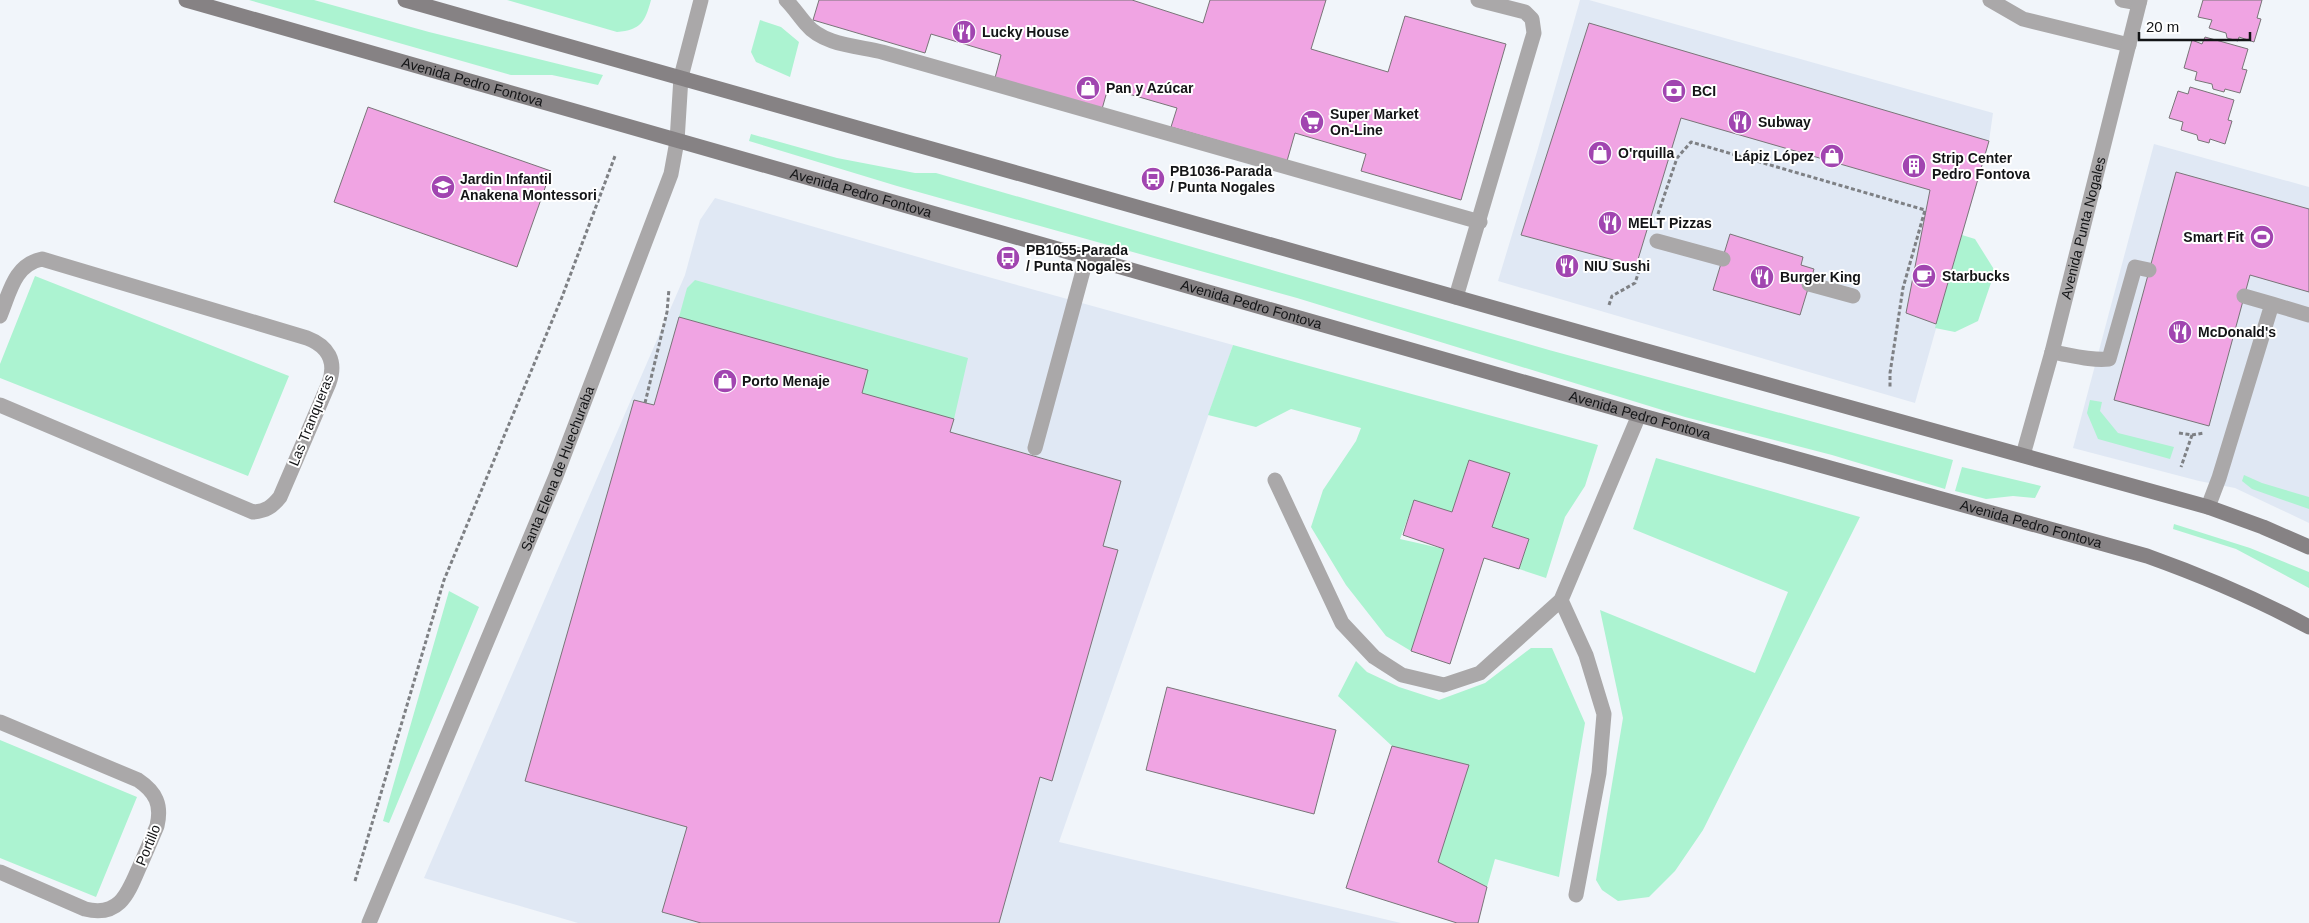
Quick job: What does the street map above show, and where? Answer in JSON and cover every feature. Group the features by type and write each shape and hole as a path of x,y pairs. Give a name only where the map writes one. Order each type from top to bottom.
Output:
{"street":[{"name":"Avenida Pedro Fontova","path":"186,0 1639,415 2147,556 2242,593 2309,627"},
{"path":"405,0 2208,507 2263,527 2309,548"},
{"name":"Santa Elena de Huechuraba","path":"369,923 556,476 671,174 678,141 681,78 701,0"},
{"path":"786,0 798,11 806,24 822,38 882,52 1480,222"},
{"path":"1456,297 1480,222 1534,33 1532,19 1525,12 1478,0"},
{"path":"1990,0 2023,19 2129,45"},
{"path":"2122,0 2140,1"},
{"name":"Avenida Punta Nogales","path":"2023,455 2052,352 2140,1"},
{"path":"1657,240 1723,259"},
{"path":"1035,448 1087,256"},
{"name":"Las Tranqueras","path":"0,316 22,268 31,262 42,260 307,338 325,348 332,365 329,383 280,497 274,505 264,511 253,512 0,406"},
{"path":"2052,352 2096,360 2109,359 2135,267 2149,270"},
{"path":"1809,284 1853,296"},
{"path":"2244,296 2309,314"},
{"path":"2208,507 2219,478 2272,304"},
{"path":"1275,480 1342,623 1374,657 1402,675 1444,685 1480,673 1561,600 1639,415"},
{"path":"1561,600 1586,655 1604,714 1599,773 1576,895"},
{"name":"Portillo","path":"0,722 138,780 154,792 160,814 158,826 128,894 119,904 108,910 96,912 85,909 0,872"}],"path":[{"path":"1656,220 1677,158 1691,142 1925,210 1903,288 1890,373 1890,386"},
{"path":"352,890 444,580 562,297 615,156"},
{"path":"1609,305 1612,296 1635,283 1644,256"},
{"path":"645,403 667,312 669,290"},
{"path":"2179,433 2192,435 2182,467"}],"shaded area":[{"path":"1580,0 1589,0 1993,113 1989,141 1915,403 1498,281"},
{"path":"2154,144 2309,187 2309,523 2235,488 2199,481 2073,448"},
{"path":"715,198 956,268 1233,345 1059,842 1401,923 578,923 424,878 685,275 700,220"}],"green space":[{"path":"249,0 314,0 429,32 603,75 598,85 552,75 511,75"},
{"path":"507,0 651,0 647,14 641,24 632,29 617,32"},
{"path":"760,20 781,27 799,42 790,77 756,62 751,52"},
{"path":"751,134 837,158 915,173 936,173 1549,350 1953,460 1945,489 1832,455 1685,417 1297,298 897,186 749,141"},
{"path":"1962,235 1975,239 1995,271 1978,321 1955,332 1935,328"},
{"path":"35,276 289,376 248,476 0,378 0,364"},
{"path":"695,280 968,358 954,419 862,393 868,370 679,317 687,288"},
{"path":"1233,345 1598,445 1585,486 1565,517 1546,578 1519,569 1529,539 1492,527 1509,473 1469,460 1452,512 1414,501 1400,539 1444,549 1411,651 1386,636 1346,585 1311,527 1323,490 1356,441 1361,428 1291,409 1256,427 1208,415"},
{"path":"2090,400 2102,402 2100,411 2118,433 2174,447 2170,459 2098,439 2087,413"},
{"path":"1656,458 1860,517 1703,830 1675,871 1649,897 1618,901 1602,890 1596,880 1623,718 1600,610 1755,673 1788,592 1633,529"},
{"path":"1962,467 2041,486 2035,498 2013,496 1986,499 1955,491"},
{"path":"2244,475 2262,483 2309,497 2309,509 2252,489 2242,481"},
{"path":"2174,524 2250,548 2309,572 2309,588 2236,549 2173,529"},
{"path":"449,591 479,607 389,823 383,821"},
{"path":"1531,648 1552,648 1585,723 1559,877 1495,859 1487,887 1438,862 1469,765 1392,746 1338,696 1356,661 1367,672 1399,687 1439,700 1485,683"},
{"path":"0,740 137,797 96,897 0,858"}],"building":[{"path":"819,0 1132,0 1203,23 1210,0 1326,0 1311,49 1388,72 1405,16 1506,44 1461,200 1361,171 1366,154 1295,133 1287,161 1171,127 1177,108 1108,88 1102,109 995,78 1001,55 931,34 925,53 813,20"},
{"path":"2203,0 2262,0 2257,18 2261,19 2254,42 2239,37 2238,41 2227,38 2226,33 2209,28 2212,20 2198,17"},
{"name":"Strip Center Pedro Fontova","path":"1589,23 1989,141 1936,324 1906,313 1930,190 1681,118 1636,266 1521,235"},
{"path":"2205,37 2248,49 2242,69 2247,70 2240,93 2225,89 2224,92 2213,89 2212,84 2195,80 2197,72 2184,68 2192,40 2202,44"},
{"path":"2190,87 2234,100 2228,120 2232,121 2225,144 2210,139 2209,143 2198,140 2197,135 2181,130 2183,122 2169,118 2178,91 2188,94"},
{"name":"Jardin Infantil Anakena Montessori","path":"368,107 551,171 517,267 334,202"},
{"path":"2176,172 2309,209 2309,292 2250,275 2209,426 2114,400"},
{"path":"1730,234 1803,257 1801,265 1814,269 1800,315 1713,290"},
{"path":"679,317 868,370 862,393 954,419 950,432 1121,481 1103,546 1118,550 1052,781 1040,777 999,923 701,923 662,912 687,827 525,781 634,400 654,405"},
{"path":"1469,460 1510,473 1492,527 1529,539 1519,569 1484,558 1450,664 1411,651 1444,549 1403,535 1414,500 1452,512"},
{"path":"1167,687 1336,730 1314,814 1146,770"},
{"path":"1392,746 1469,765 1438,862 1487,887 1478,923 1457,923 1346,888"}],"place":[{"name":"Lucky House","path":"964,32"},
{"name":"Pan y Azúcar","path":"1088,88"},
{"name":"BCI","path":"1674,91"},
{"name":"Super Market On-Line","path":"1312,122"},
{"name":"Subway","path":"1740,122"},
{"name":"O'rquilla","path":"1600,153"},
{"name":"Lápiz López","path":"1832,156"},
{"name":"Strip Center Pedro Fontova","path":"1914,166"},
{"name":"PB1036-Parada / Punta Nogales","path":"1153,179"},
{"name":"Jardin Infantil Anakena Montessori","path":"443,187"},
{"name":"MELT Pizzas","path":"1610,223"},
{"name":"Smart Fit","path":"2262,237"},
{"name":"PB1055-Parada / Punta Nogales","path":"1008,258"},
{"name":"NIU Sushi","path":"1567,266"},
{"name":"Starbucks","path":"1924,276"},
{"name":"Burger King","path":"1762,277"},
{"name":"McDonald's","path":"2180,332"},
{"name":"Porto Menaje","path":"725,381"}]}
